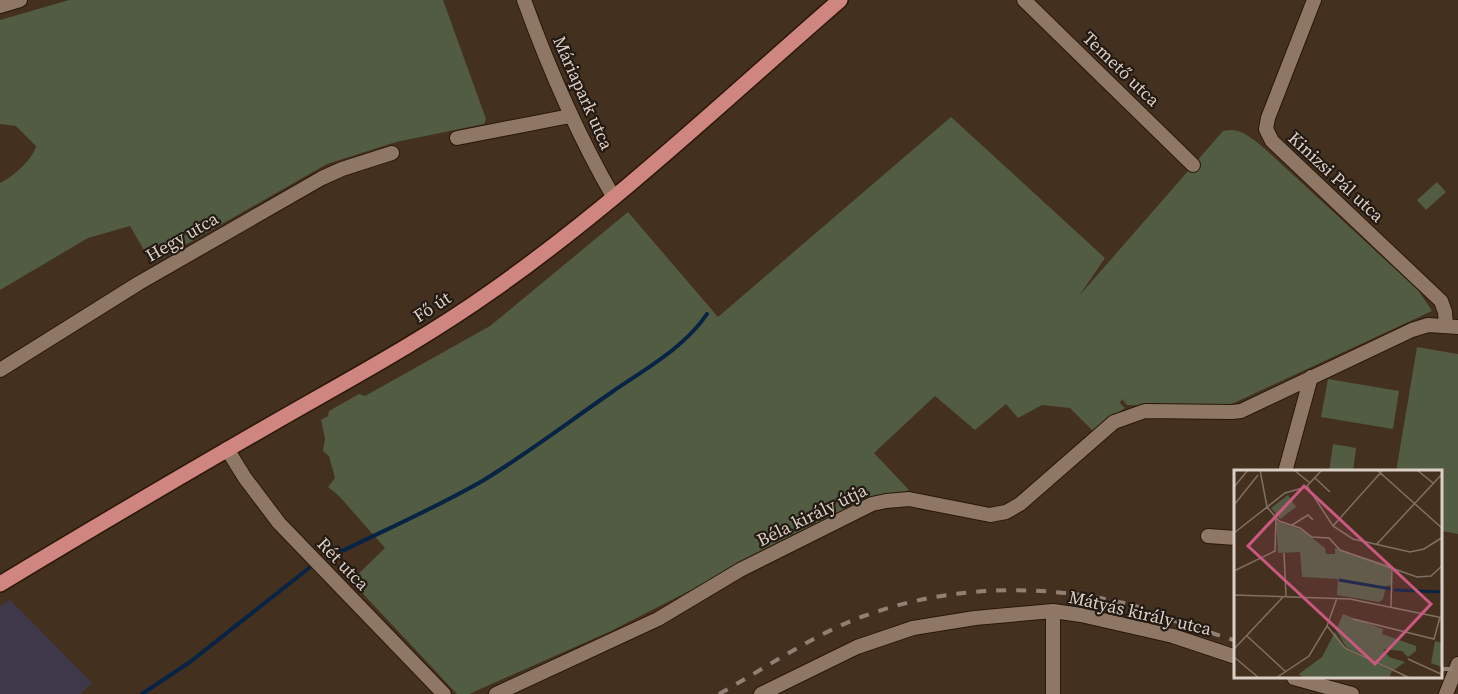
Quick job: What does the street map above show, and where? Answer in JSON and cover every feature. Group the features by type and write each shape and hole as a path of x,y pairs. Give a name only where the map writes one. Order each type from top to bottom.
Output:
{"main road":[{"name":"Fő út","path":"0,584 227,449 385,359 528,266 614,198 840,0"}],"street":[{"path":"0,6 20,0"},
{"name":"Máriapark utca","path":"524,0 570,116 614,198"},
{"name":"Temető utca","path":"1024,0 1193,165"},
{"name":"Kinizsi Pál utca","path":"1314,0 1268,118 1266,129 1272,141 1441,300 1452,327"},
{"path":"457,138 570,116"},
{"name":"Hegy utca","path":"0,370 139,283 322,178 392,153"},
{"name":"Béla király útja","path":"496,694 658,619 740,570 873,504 909,499 990,515 1006,512 1020,504 1114,422 1130,415 1145,411 1241,411 1412,330 1428,325 1452,327"},
{"path":"1286,470 1311,377"},
{"name":"Rét utca","path":"227,449 245,478 285,529 444,694"},
{"path":"1208,536 1234,538"},
{"path":"1053,611 1053,694"},
{"name":"Mátyás király utca","path":"761,694 786,688 856,647 913,628 1053,611 1173,636 1234,656"},
{"path":"1446,694 1458,664"},
{"path":"1298,679 1352,694"}],"shaded area":[{"path":"10,600 92,683 80,694 0,694 0,606"}],"green space":[{"path":"69,0 443,0 486,119 484,124 396,142 327,164 152,264 130,226 88,238 0,290 0,183 22,167 36,146 16,126 0,124 0,20"},
{"path":"951,117 1105,258 1079,296 1223,131 1235,130 1246,134 1265,149 1418,290 1432,311 1221,409 1127,405 1122,399 1120,403 1125,408 1093,431 1070,408 1042,405 1018,418 1006,404 975,430 935,396 874,453 909,490 826,521 611,631 469,694 457,694 351,581 385,548 339,496 328,487 335,478 329,456 323,451 325,438 321,420 328,416 329,411 359,394 365,396 490,326 628,212 718,317"},
{"path":"1437,182 1446,192 1426,210 1417,200"},
{"path":"1417,347 1458,354 1458,534 1443,531 1443,470 1396,470"},
{"path":"1328,379 1399,391 1393,429 1321,417"},
{"path":"1333,444 1356,448 1353,470 1329,470"}],"waterway":[{"path":"328,558 446,501 500,470 676,348 707,314"},
{"path":"142,694 190,662 309,568"}],"railway":[{"path":"719,694 846,623 895,606 960,593 1026,590 1092,597 1130,605 1234,640"},
{"path":"1443,669 1458,669"}]}
